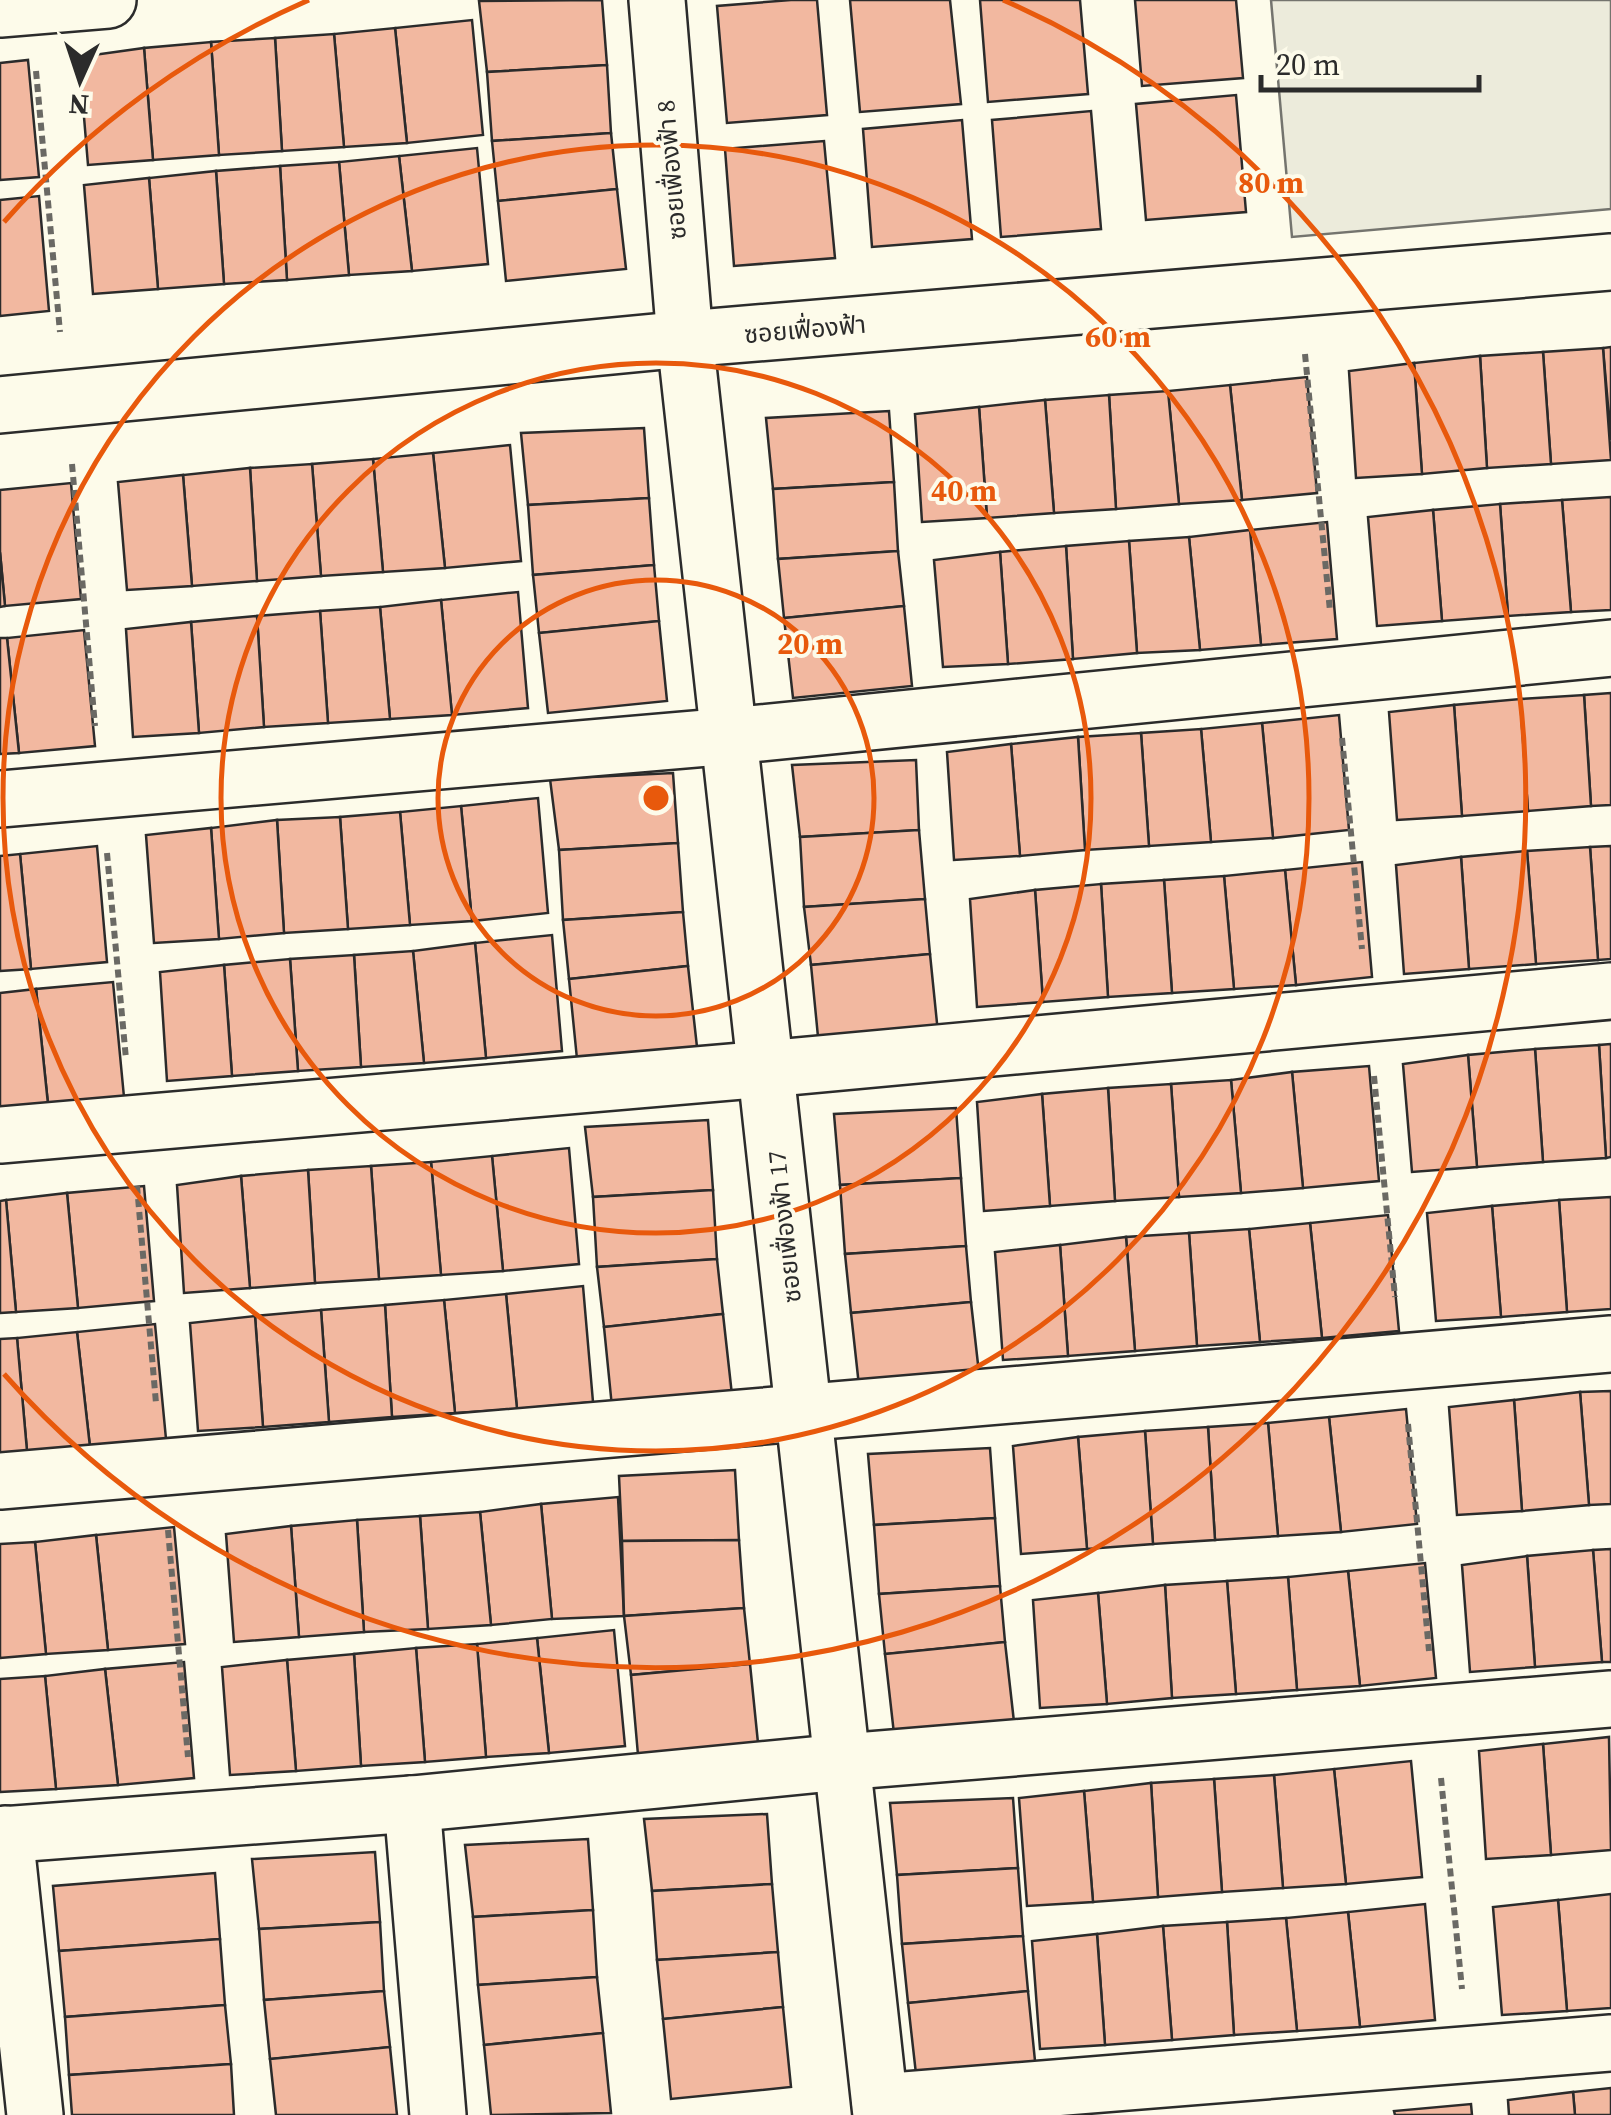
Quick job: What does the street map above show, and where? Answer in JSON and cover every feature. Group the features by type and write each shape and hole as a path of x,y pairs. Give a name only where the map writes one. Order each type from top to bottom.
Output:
{"street":[{"path":"15,8 108,0"},
{"name":"ซอยเฟื่องฟ้า 8","path":"657,0 686,339"},
{"name":"ซอยเฟื่องฟ้า","path":"0,405 686,339 1611,262"},
{"name":"ซอยเฟื่องฟ้า 17","path":"686,339 880,2108"},
{"path":"0,798 730,736 1611,648"},
{"path":"0,1135 1611,991"},
{"path":"0,1481 1611,1344"},
{"path":"35,2115 2,1834 412,1804 842,1762 1611,1699"},
{"path":"412,1804 438,2115"},
{"path":"880,2108 1611,2043"}],"path":[{"path":"15,8 66,398 194,1820"},
{"path":"1299,288 1468,2053"}],"shaded area":[{"path":"1271,0 1611,0 1611,209 1292,237"}],"building":[{"path":"602,0 607,65 487,72 479,1"},
{"path":"817,0 827,115 727,123 717,6"},
{"path":"850,0 950,0 961,104 860,112"},
{"path":"980,0 1080,0 1088,94 988,102"},
{"path":"1135,0 1236,0 1243,78 1142,86"},
{"path":"472,20 483,135 407,143 395,28"},
{"path":"395,28 407,143 344,147 334,34"},
{"path":"334,34 344,147 282,151 275,38"},
{"path":"275,38 282,151 219,155 211,42"},
{"path":"211,42 219,155 153,160 144,48"},
{"path":"144,48 153,160 88,165 79,57"},
{"path":"28,60 39,177 0,180 0,63"},
{"path":"607,65 611,133 492,141 487,72"},
{"path":"1236,95 1246,212 1146,220 1136,104"},
{"path":"1091,111 1101,229 1001,237 992,120"},
{"path":"962,120 972,239 872,247 863,129"},
{"path":"611,133 617,189 498,201 492,141"},
{"path":"824,141 835,258 734,266 725,149"},
{"path":"477,148 488,264 412,271 399,156"},
{"path":"399,156 412,271 349,275 339,162"},
{"path":"339,162 349,275 287,280 280,166"},
{"path":"280,166 287,280 224,284 216,171"},
{"path":"216,171 224,284 158,289 149,178"},
{"path":"149,178 158,289 93,294 84,185"},
{"path":"617,189 626,269 506,281 498,201"},
{"path":"39,196 49,311 0,316 0,200"},
{"path":"1611,347 1611,440 1603,348"},
{"path":"1603,348 1611,460 1551,464 1543,352"},
{"path":"1543,352 1551,464 1487,468 1480,356"},
{"path":"1480,356 1487,468 1422,474 1414,363"},
{"path":"1414,363 1422,474 1356,478 1349,371"},
{"path":"1307,377 1317,493 1242,500 1230,385"},
{"path":"1230,385 1242,500 1179,504 1168,391"},
{"path":"1168,391 1179,504 1116,509 1109,395"},
{"path":"1109,395 1116,509 1054,513 1045,400"},
{"path":"1045,400 1054,513 987,518 979,407"},
{"path":"979,407 987,518 922,522 915,414"},
{"path":"889,411 894,482 773,489 766,418"},
{"path":"644,428 649,498 528,505 521,433"},
{"path":"510,445 521,561 445,568 433,453"},
{"path":"433,453 445,568 383,572 373,459"},
{"path":"373,459 383,572 321,576 312,464"},
{"path":"312,464 321,576 257,581 250,468"},
{"path":"250,468 257,581 192,586 183,475"},
{"path":"183,475 192,586 127,590 118,482"},
{"path":"894,482 898,551 778,559 773,489"},
{"path":"71,483 81,599 5,606 0,490"},
{"path":"1611,497 1611,610 1571,612 1562,500"},
{"path":"649,498 654,565 533,575 528,505"},
{"path":"1562,500 1571,612 1508,616 1500,504"},
{"path":"1500,504 1508,616 1442,621 1433,510"},
{"path":"1433,510 1442,621 1377,626 1368,517"},
{"path":"1327,522 1337,639 1261,645 1250,530"},
{"path":"1250,530 1261,645 1200,650 1189,537"},
{"path":"1189,537 1200,650 1137,653 1129,541"},
{"path":"1129,541 1137,653 1073,659 1066,546"},
{"path":"1066,546 1073,659 1008,664 1000,552"},
{"path":"898,551 904,606 784,618 778,559"},
{"path":"0,552 5,606 0,607"},
{"path":"1000,552 1008,664 943,667 934,560"},
{"path":"654,565 659,621 539,633 533,575"},
{"path":"518,592 528,708 452,715 441,600"},
{"path":"441,600 452,715 390,719 380,607"},
{"path":"904,606 912,686 793,698 784,618"},
{"path":"380,607 390,719 328,723 320,611"},
{"path":"320,611 328,723 264,727 257,616"},
{"path":"257,616 264,727 199,733 191,622"},
{"path":"659,621 667,701 548,713 539,633"},
{"path":"191,622 199,733 133,737 126,629"},
{"path":"84,630 95,746 19,753 7,638"},
{"path":"0,638 7,638 19,753 0,754"},
{"path":"1611,693 1611,805 1591,806 1584,695"},
{"path":"1584,695 1591,806 1528,811 1520,699"},
{"path":"1520,699 1528,811 1462,816 1454,705"},
{"path":"1454,705 1462,816 1397,820 1389,712"},
{"path":"1339,715 1349,830 1273,838 1262,723"},
{"path":"1262,723 1273,838 1211,842 1201,729"},
{"path":"1201,729 1211,842 1149,846 1141,733"},
{"path":"1141,733 1149,846 1085,850 1078,737"},
{"path":"1078,737 1085,850 1020,856 1011,744"},
{"path":"1011,744 1020,856 954,860 947,752"},
{"path":"916,760 919,830 800,837 792,765"},
{"path":"673,773 678,843 559,850 550,779"},
{"path":"538,798 548,913 472,921 461,806"},
{"path":"461,806 472,921 410,925 400,812"},
{"path":"400,812 410,925 348,929 340,817"},
{"path":"340,817 348,929 284,933 277,820"},
{"path":"277,820 284,933 219,939 211,828"},
{"path":"211,828 219,939 154,943 146,835"},
{"path":"919,830 925,899 804,907 800,837"},
{"path":"678,843 683,912 563,920 559,850"},
{"path":"97,846 107,962 31,969 20,854"},
{"path":"1611,846 1611,959 1598,960 1590,847"},
{"path":"1590,847 1598,960 1536,964 1527,851"},
{"path":"1527,851 1536,964 1469,969 1461,857"},
{"path":"20,854 31,969 0,971 0,856"},
{"path":"1461,857 1469,969 1404,974 1396,865"},
{"path":"1362,862 1372,977 1296,985 1285,870"},
{"path":"1285,870 1296,985 1234,989 1224,876"},
{"path":"1224,876 1234,989 1172,993 1164,880"},
{"path":"1164,880 1172,993 1108,997 1101,884"},
{"path":"1101,884 1108,997 1043,1002 1035,890"},
{"path":"1035,890 1043,1002 977,1007 970,899"},
{"path":"925,899 930,954 811,965 804,907"},
{"path":"683,912 688,966 569,979 563,920"},
{"path":"552,935 562,1051 486,1058 475,943"},
{"path":"475,943 486,1058 424,1063 413,951"},
{"path":"413,951 424,1063 361,1067 354,955"},
{"path":"930,954 938,1033 819,1047 811,965"},
{"path":"354,955 361,1067 298,1071 290,959"},
{"path":"290,959 298,1071 232,1076 224,965"},
{"path":"224,965 232,1076 167,1081 160,972"},
{"path":"688,966 697,1047 577,1059 569,979"},
{"path":"113,982 124,1097 48,1104 36,989"},
{"path":"36,989 48,1104 0,1108 0,993"},
{"path":"1611,1044 1611,1157 1606,1158 1599,1045"},
{"path":"1599,1045 1606,1158 1543,1162 1535,1049"},
{"path":"1535,1049 1543,1162 1477,1167 1468,1055"},
{"path":"1468,1055 1477,1167 1412,1172 1403,1064"},
{"path":"1369,1066 1379,1181 1303,1188 1292,1072"},
{"path":"1292,1072 1303,1188 1241,1193 1231,1080"},
{"path":"1231,1080 1241,1193 1179,1197 1171,1084"},
{"path":"1171,1084 1179,1197 1115,1201 1108,1088"},
{"path":"1108,1088 1115,1201 1050,1206 1042,1094"},
{"path":"1042,1094 1050,1206 984,1211 977,1102"},
{"path":"956,1108 961,1178 840,1185 834,1114"},
{"path":"708,1120 713,1190 593,1197 585,1127"},
{"path":"569,1148 579,1264 503,1271 492,1156"},
{"path":"492,1156 503,1271 441,1275 431,1162"},
{"path":"431,1162 441,1275 379,1279 371,1166"},
{"path":"371,1166 379,1279 315,1283 308,1170"},
{"path":"308,1170 315,1283 250,1288 241,1176"},
{"path":"241,1176 250,1288 184,1293 177,1185"},
{"path":"961,1178 966,1246 845,1254 840,1185"},
{"path":"144,1186 154,1301 78,1308 67,1193"},
{"path":"713,1190 717,1259 597,1267 593,1197"},
{"path":"67,1193 78,1308 16,1312 6,1200"},
{"path":"1611,1197 1611,1309 1567,1312 1559,1200"},
{"path":"6,1200 16,1312 0,1313 0,1201"},
{"path":"1559,1200 1567,1312 1501,1317 1492,1206"},
{"path":"1492,1206 1501,1317 1436,1321 1427,1213"},
{"path":"1388,1215 1399,1331 1322,1338 1310,1223"},
{"path":"1310,1223 1322,1338 1260,1342 1249,1229"},
{"path":"1249,1229 1260,1342 1197,1346 1189,1233"},
{"path":"1189,1233 1197,1346 1135,1351 1126,1237"},
{"path":"1126,1237 1135,1351 1068,1356 1060,1245"},
{"path":"1060,1245 1068,1356 1003,1360 995,1252"},
{"path":"966,1246 971,1302 851,1313 845,1254"},
{"path":"717,1259 723,1314 604,1327 597,1267"},
{"path":"583,1286 593,1402 517,1409 506,1294"},
{"path":"506,1294 517,1409 455,1413 444,1300"},
{"path":"444,1300 455,1413 392,1417 385,1305"},
{"path":"971,1302 980,1382 860,1395 851,1313"},
{"path":"385,1305 392,1417 329,1422 321,1310"},
{"path":"321,1310 329,1422 263,1427 255,1316"},
{"path":"723,1314 732,1395 612,1407 604,1327"},
{"path":"255,1316 263,1427 198,1431 190,1323"},
{"path":"155,1324 166,1439 90,1447 77,1332"},
{"path":"77,1332 90,1447 27,1451 17,1338"},
{"path":"17,1338 27,1451 0,1453 0,1339"},
{"path":"1611,1391 1611,1504 1589,1505 1580,1392"},
{"path":"1580,1392 1589,1505 1522,1511 1514,1400"},
{"path":"1514,1400 1522,1511 1457,1515 1449,1407"},
{"path":"1406,1409 1417,1524 1341,1532 1329,1417"},
{"path":"1329,1417 1341,1532 1278,1536 1268,1423"},
{"path":"1268,1423 1278,1536 1215,1540 1208,1427"},
{"path":"1208,1427 1215,1540 1153,1544 1145,1431"},
{"path":"1145,1431 1153,1544 1087,1549 1078,1437"},
{"path":"1078,1437 1087,1549 1021,1554 1013,1446"},
{"path":"990,1448 995,1518 874,1525 868,1454"},
{"path":"735,1470 739,1540 622,1541 619,1476"},
{"path":"618,1497 624,1616 552,1619 541,1504"},
{"path":"541,1504 552,1619 491,1625 480,1512"},
{"path":"480,1512 491,1625 428,1629 420,1516"},
{"path":"420,1516 428,1629 364,1632 357,1520"},
{"path":"995,1518 1000,1586 879,1594 874,1525"},
{"path":"357,1520 364,1632 299,1637 291,1526"},
{"path":"291,1526 299,1637 234,1642 226,1534"},
{"path":"174,1527 185,1644 108,1650 96,1535"},
{"path":"96,1535 108,1650 46,1654 35,1542"},
{"path":"739,1540 744,1608 624,1616 622,1541"},
{"path":"35,1542 46,1654 0,1658 0,1544"},
{"path":"1611,1549 1611,1662 1602,1662 1593,1550"},
{"path":"1593,1550 1602,1662 1535,1667 1527,1556"},
{"path":"1527,1556 1535,1667 1470,1672 1462,1565"},
{"path":"1425,1563 1436,1678 1360,1686 1348,1571"},
{"path":"1348,1571 1360,1686 1297,1690 1288,1577"},
{"path":"1288,1577 1297,1690 1236,1694 1227,1581"},
{"path":"1227,1581 1236,1694 1172,1698 1165,1585"},
{"path":"1165,1585 1172,1698 1107,1704 1098,1593"},
{"path":"1000,1586 1005,1642 885,1654 879,1594"},
{"path":"1098,1593 1107,1704 1040,1708 1033,1600"},
{"path":"744,1608 750,1664 631,1675 624,1616"},
{"path":"614,1630 625,1746 549,1753 537,1638"},
{"path":"537,1638 549,1753 486,1757 477,1644"},
{"path":"1005,1642 1014,1722 894,1734 885,1654"},
{"path":"477,1644 486,1757 425,1762 416,1648"},
{"path":"416,1648 425,1762 361,1766 354,1654"},
{"path":"354,1654 361,1766 296,1771 287,1660"},
{"path":"287,1660 296,1771 230,1775 222,1667"},
{"path":"184,1662 194,1778 118,1785 105,1669"},
{"path":"750,1664 758,1743 638,1755 631,1675"},
{"path":"105,1669 118,1785 56,1789 45,1676"},
{"path":"45,1676 56,1789 0,1792 0,1679"},
{"path":"1609,1737 1611,1850 1551,1855 1543,1744"},
{"path":"1543,1744 1551,1855 1486,1859 1479,1751"},
{"path":"1411,1761 1422,1877 1346,1884 1334,1769"},
{"path":"1334,1769 1346,1884 1283,1888 1274,1775"},
{"path":"1274,1775 1283,1888 1222,1892 1214,1779"},
{"path":"1214,1779 1222,1892 1158,1897 1151,1783"},
{"path":"1151,1783 1158,1897 1093,1902 1084,1791"},
{"path":"1084,1791 1093,1902 1027,1906 1019,1798"},
{"path":"1013,1798 1018,1868 897,1875 890,1803"},
{"path":"767,1814 772,1884 652,1891 644,1819"},
{"path":"588,1839 593,1910 473,1917 465,1845"},
{"path":"375,1852 380,1922 259,1929 252,1859"},
{"path":"1018,1868 1023,1936 902,1944 897,1875"},
{"path":"215,1873 220,1939 59,1951 53,1886"},
{"path":"772,1884 778,1952 657,1960 652,1891"},
{"path":"1611,1894 1611,2008 1567,2011 1558,1900"},
{"path":"1558,1900 1567,2011 1502,2015 1493,1907"},
{"path":"1425,1904 1435,2020 1360,2027 1348,1912"},
{"path":"593,1910 597,1977 478,1985 473,1917"},
{"path":"1348,1912 1360,2027 1297,2031 1286,1918"},
{"path":"1286,1918 1297,2031 1234,2035 1227,1922"},
{"path":"380,1922 384,1991 264,2000 259,1929"},
{"path":"1227,1922 1234,2035 1172,2040 1163,1926"},
{"path":"1163,1926 1172,2040 1105,2045 1097,1934"},
{"path":"1097,1934 1105,2045 1040,2049 1032,1941"},
{"path":"1023,1936 1028,1991 908,2003 902,1944"},
{"path":"220,1939 225,2005 65,2017 59,1951"},
{"path":"778,1952 783,2007 663,2019 657,1960"},
{"path":"597,1977 603,2033 484,2045 478,1985"},
{"path":"384,1991 390,2047 270,2059 264,2000"},
{"path":"1028,1991 1036,2071 917,2083 908,2003"},
{"path":"225,2005 231,2064 69,2075 65,2017"},
{"path":"783,2007 791,2087 671,2099 663,2019"},
{"path":"603,2033 611,2113 491,2115 484,2045"},
{"path":"390,2047 397,2115 276,2115 270,2059"},
{"path":"231,2064 234,2115 72,2115 69,2075"},
{"path":"1611,2088 1611,2115 1575,2115 1573,2092"},
{"path":"1573,2092 1575,2115 1509,2115 1508,2100"},
{"path":"1471,2104 1472,2115 1395,2115 1394,2111"}]}
